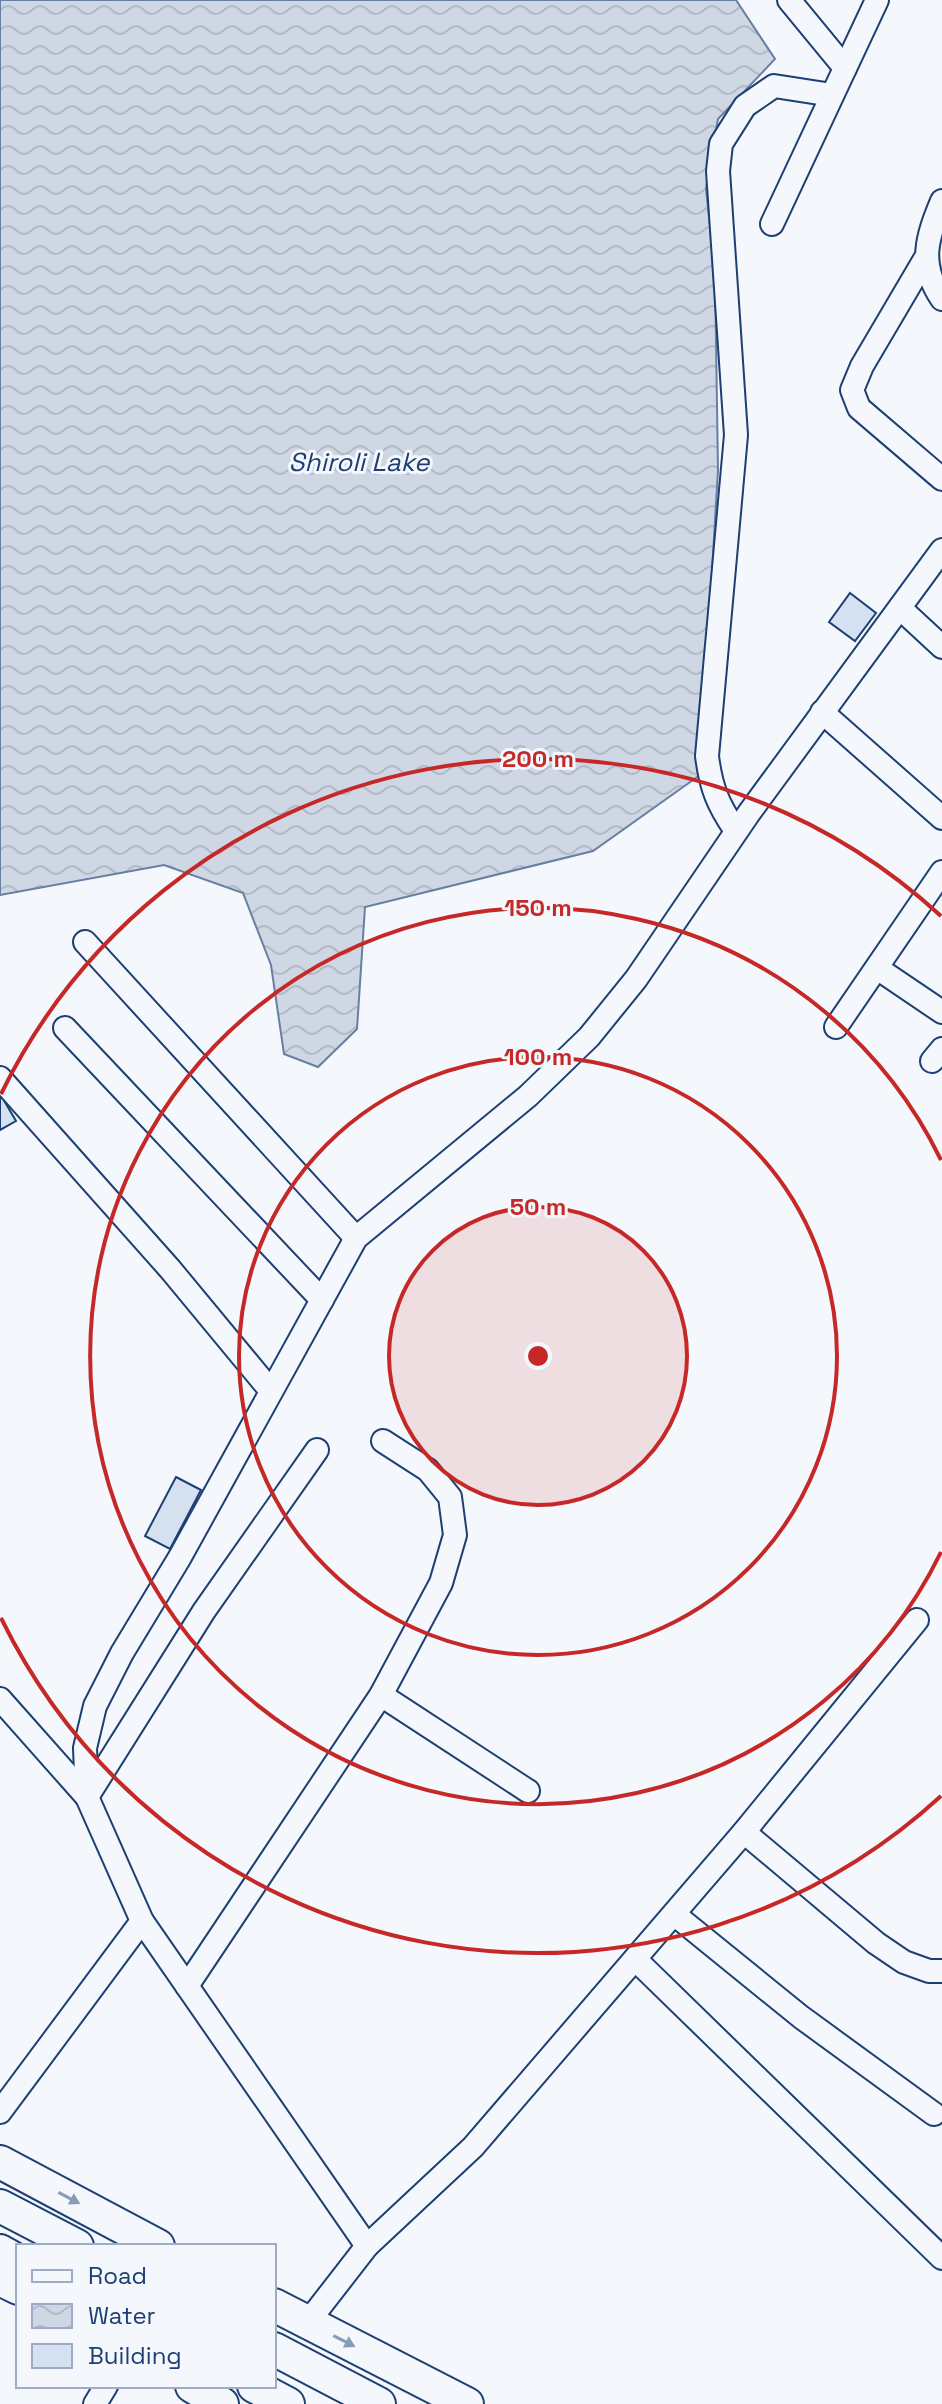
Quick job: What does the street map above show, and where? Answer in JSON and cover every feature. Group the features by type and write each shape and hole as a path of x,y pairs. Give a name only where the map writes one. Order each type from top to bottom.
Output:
{"highway":[{"path":"0,2162 154,2244"},
{"path":"0,2206 73,2244"},
{"path":"276,2306 467,2404"},
{"path":"276,2350 379,2404"},
{"path":"195,2388 222,2404"},
{"path":"258,2388 288,2404"}],"street":[{"path":"789,0 845,68"},
{"path":"772,224 877,0"},
{"path":"736,831 720,808 710,783 707,756 736,435 718,171 721,144 745,106 774,86 832,95"},
{"path":"942,201 932,225 925,259 862,366 852,390 859,408 942,479"},
{"path":"925,259 933,286 942,299"},
{"path":"87,1797 85,1748 95,1706 356,1238 528,1096 589,1037 636,979 736,831 942,550"},
{"path":"901,609 942,647"},
{"path":"822,712 942,818"},
{"path":"836,1027 938,886"},
{"path":"85,942 356,1238"},
{"path":"877,968 942,1012"},
{"path":"65,1028 322,1300"},
{"path":"0,1078 170,1269 271,1391"},
{"path":"187,1986 381,1695 441,1583 455,1535 450,1497 428,1470 383,1441"},
{"path":"87,1797 204,1611 317,1450"},
{"path":"308,2322 367,2246 473,2147 744,1832 917,1620"},
{"path":"381,1695 528,1791"},
{"path":"0,1699 87,1797 142,1921 367,2246"},
{"path":"744,1832 876,1943 904,1962 929,1971 942,1971"},
{"path":"674,1914 801,2017 934,2114"},
{"path":"0,2112 142,1921"},
{"path":"635,1959 942,2257"}],"water":[{"name":"Shiroli Lake","path":"0,0 736,0 775,59 718,119 706,188 715,275 718,470 700,775 593,851 365,907 357,1029 318,1067 284,1054 271,965 243,893 164,865 0,895"}],"building":[{"path":"850,593 876,613 855,641 829,622"},
{"path":"0,1098 16,1121 0,1130"},
{"path":"176,1477 201,1490 170,1549 145,1536"}]}
